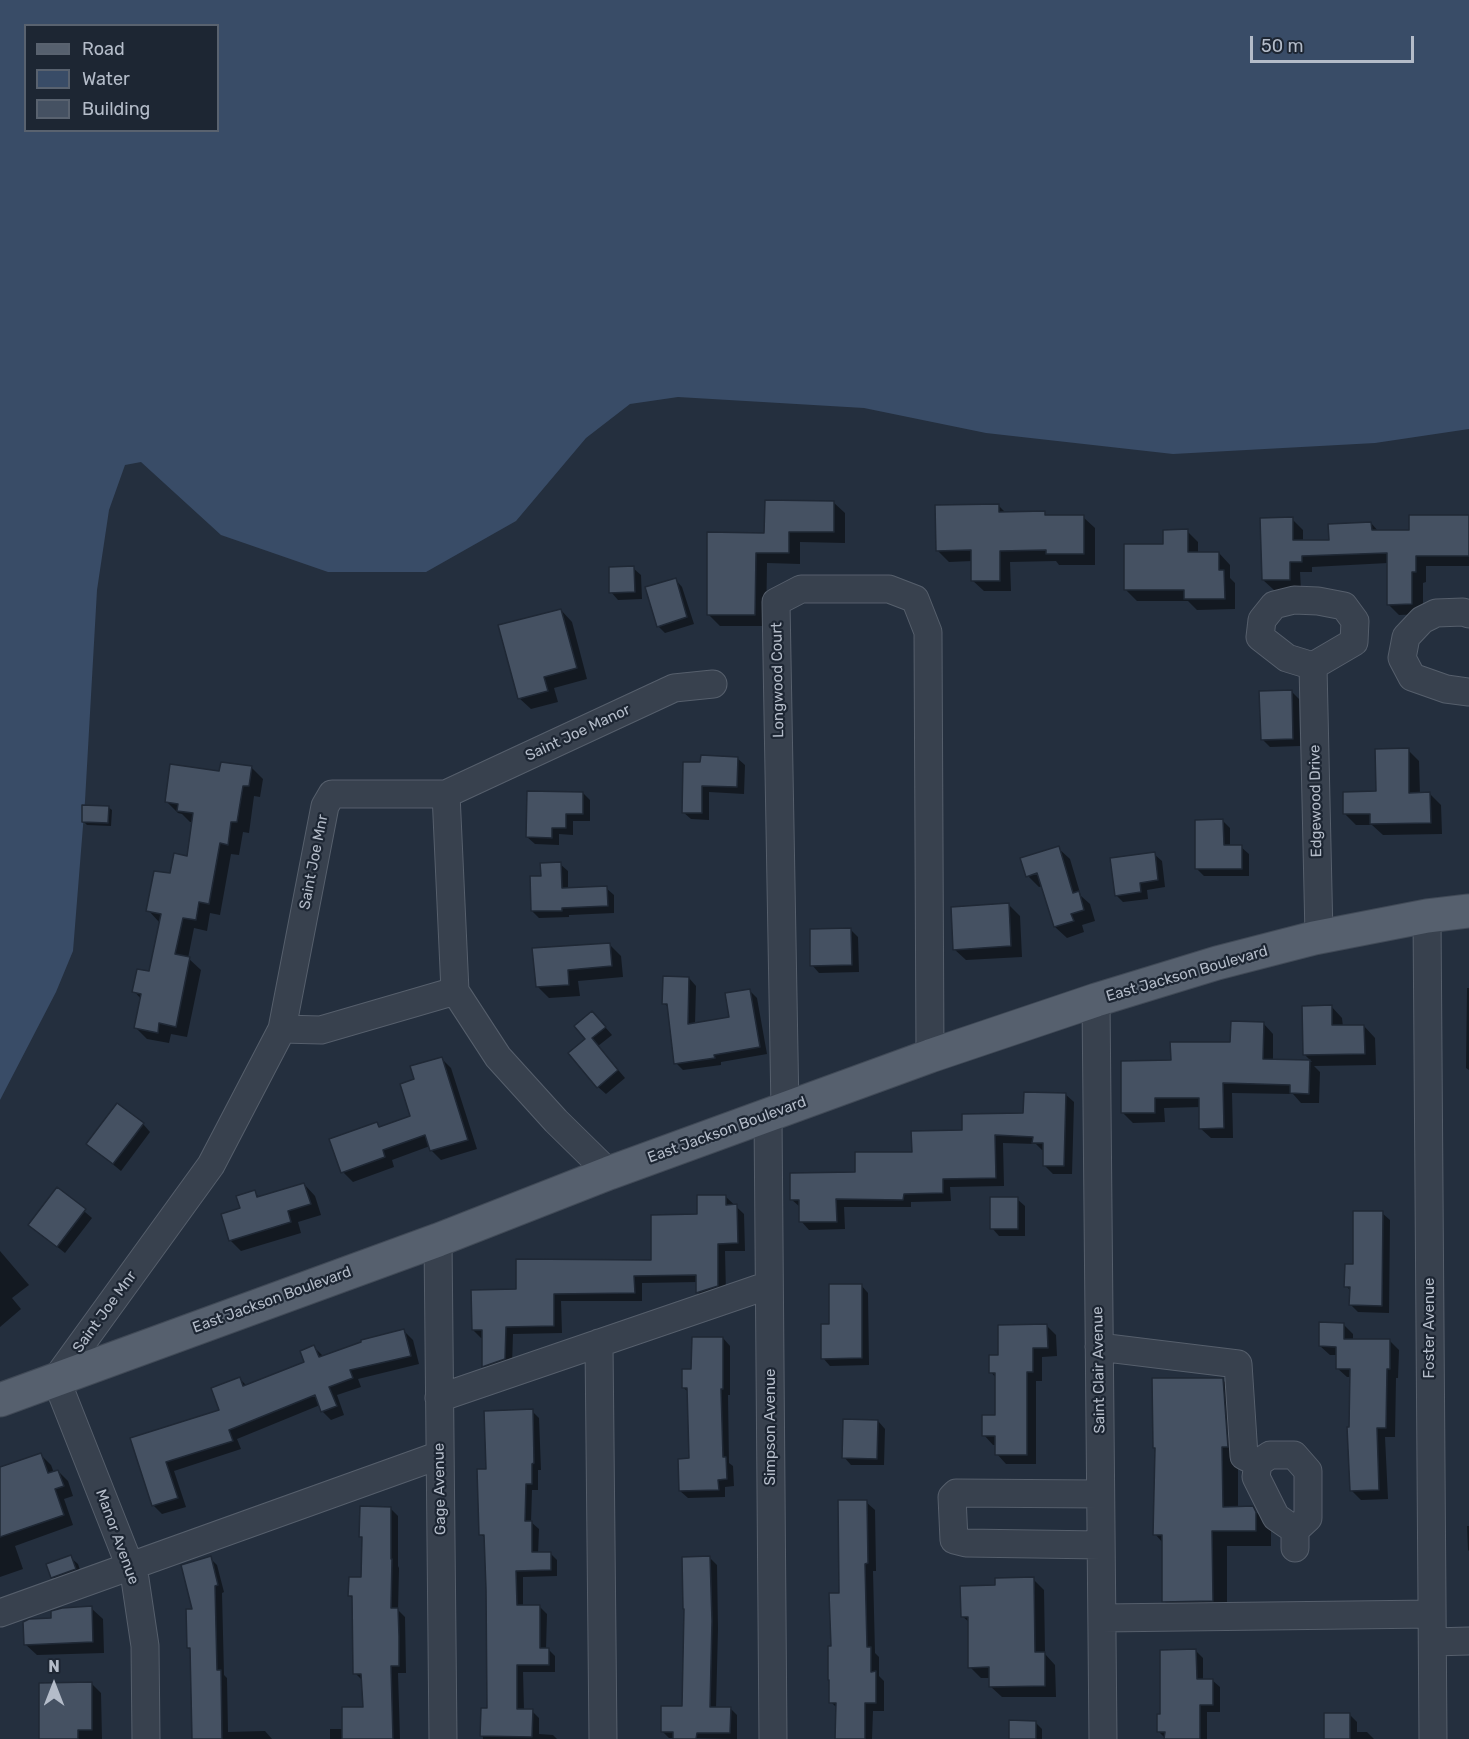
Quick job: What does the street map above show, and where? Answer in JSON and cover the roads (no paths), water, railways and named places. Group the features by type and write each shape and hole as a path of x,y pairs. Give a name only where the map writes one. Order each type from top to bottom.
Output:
{"main road":[{"name":"East Jackson Boulevard","path":"0,1400 438,1240 609,1173 776,1112 930,1056 1096,1000 1217,963 1319,936 1427,916 1469,911"}],"street":[{"name":"Longwood Court","path":"776,1112 776,602 801,589 889,589 915,599 928,632 930,1056"},
{"path":"1469,614 1463,612 1436,614 1422,620 1406,638 1402,657 1412,677 1446,689 1469,692 1469,700"},
{"name":"Edgewood Drive","path":"1313,666 1319,936"},
{"name":"Saint Joe Manor","path":"446,794 674,688 713,684"},
{"name":"Saint Joe Mnr","path":"56,1379 211,1165 282,1029 325,806 332,794 446,794"},
{"path":"446,794 455,991 498,1057 556,1121 609,1173"},
{"name":"Foster Avenue","path":"1427,916 1433,1739"},
{"path":"282,1029 321,1030 455,991"},
{"name":"Saint Clair Avenue","path":"1096,1000 1102,1739"},
{"name":"Simpson Avenue","path":"773,1739 769,1285 776,1112"},
{"name":"Gage Avenue","path":"438,1240 443,1739"},
{"path":"440,1398 769,1285"},
{"path":"599,1343 603,1739"},
{"path":"1099,1347 1238,1364 1244,1456 1258,1463"},
{"name":"Manor Avenue","path":"56,1379 135,1579 145,1646 146,1739"},
{"path":"0,1612 440,1455"},
{"path":"1270,1455 1294,1455 1308,1471 1308,1518 1295,1539 1276,1517 1256,1477 1258,1463 1270,1455"},
{"path":"1100,1494 956,1493 952,1497 954,1540 966,1543 1101,1545"},
{"path":"1102,1618 1432,1614"},
{"path":"1433,1642 1469,1641"}],"water":[{"path":"0,0 1469,0 1469,429 1375,443 1173,454 986,433 864,408 678,397 630,404 586,438 516,521 426,572 328,572 221,535 141,462 125,465 109,510 97,590 85,801 73,951 56,992 0,1100"}]}
